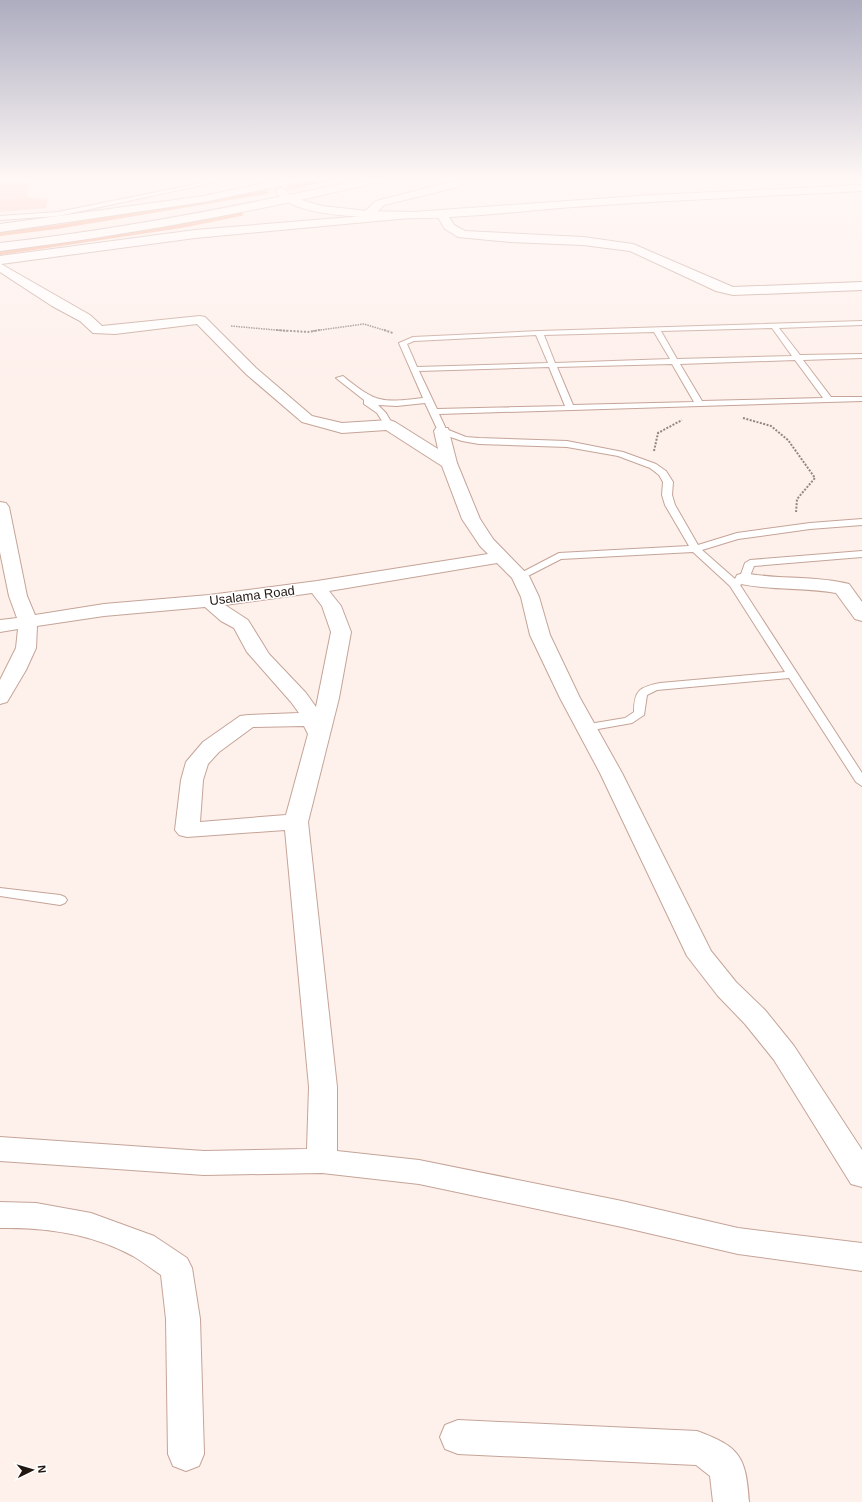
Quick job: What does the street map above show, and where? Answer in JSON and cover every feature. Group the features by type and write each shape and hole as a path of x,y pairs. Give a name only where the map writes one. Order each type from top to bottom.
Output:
{"main road":[{"path":"0,260 82,249"},
{"path":"635,249 721,288 733,291 862,286"},
{"path":"0,267 57,304 86,318 98,330 115,330 193,320 203,322 216,338 251,371 307,419 342,428 389,426 449,463"},
{"path":"437,422 449,463 471,519 486,542 520,576 530,597 540,635 570,698 587,726 611,773 700,956 727,989 755,1017 784,1053 862,1175"},
{"path":"0,507 18,596 28,621 26,648 16,670 0,698"},
{"name":"Usalama Road","path":"0,626 104,610 209,601 317,587 502,557"},
{"path":"739,581 818,584 842,588 862,615"},
{"path":"317,587 331,606 341,632 329,698 316,730 296,822 299,872 323,1087 322,1161"},
{"path":"209,601 229,618 240,623 251,638 254,648 273,672 300,699 316,730"},
{"path":"296,822 187,830 192,780 197,762 211,747 248,721 316,730"},
{"path":"0,1149 204,1163 322,1161 419,1172 622,1214 738,1241 862,1257"},
{"path":"0,1215 16,1214 84,1223 143,1247 176,1268 183,1319 186,1454"},
{"path":"458,1436 697,1448 713,1453 729,1471 731,1502"}],"lane":[{"path":"862,323 539,333 413,339 403,343 437,422 465,439 547,442 592,449 637,459 663,473 668,482 667,495 670,505 695,549 739,581 791,675 862,782"},
{"path":"774,326 829,400"},
{"path":"656,329 699,403"},
{"path":"539,333 570,407"},
{"path":"415,369 862,356"},
{"path":"340,378 368,400 382,403 427,400"},
{"path":"363,396 367,402 378,408 385,416 389,426"},
{"path":"437,422 570,407 862,399"},
{"path":"520,576 559,556 695,549 737,536 802,527 862,522"},
{"path":"739,581 750,563 862,554"},
{"path":"587,726 628,721 640,713 639,700 642,692 660,686 791,675"},
{"path":"0,892 60,900"}],"path":[{"path":"203,322 221,326 254,327 281,332 319,331 364,324 413,339"},
{"path":"663,473 653,454 655,437 662,429 690,415 699,403 715,411 771,426 788,440 814,478 797,499 795,516 802,527"}],"waterway":[{"path":"0,253 26,249"}]}
